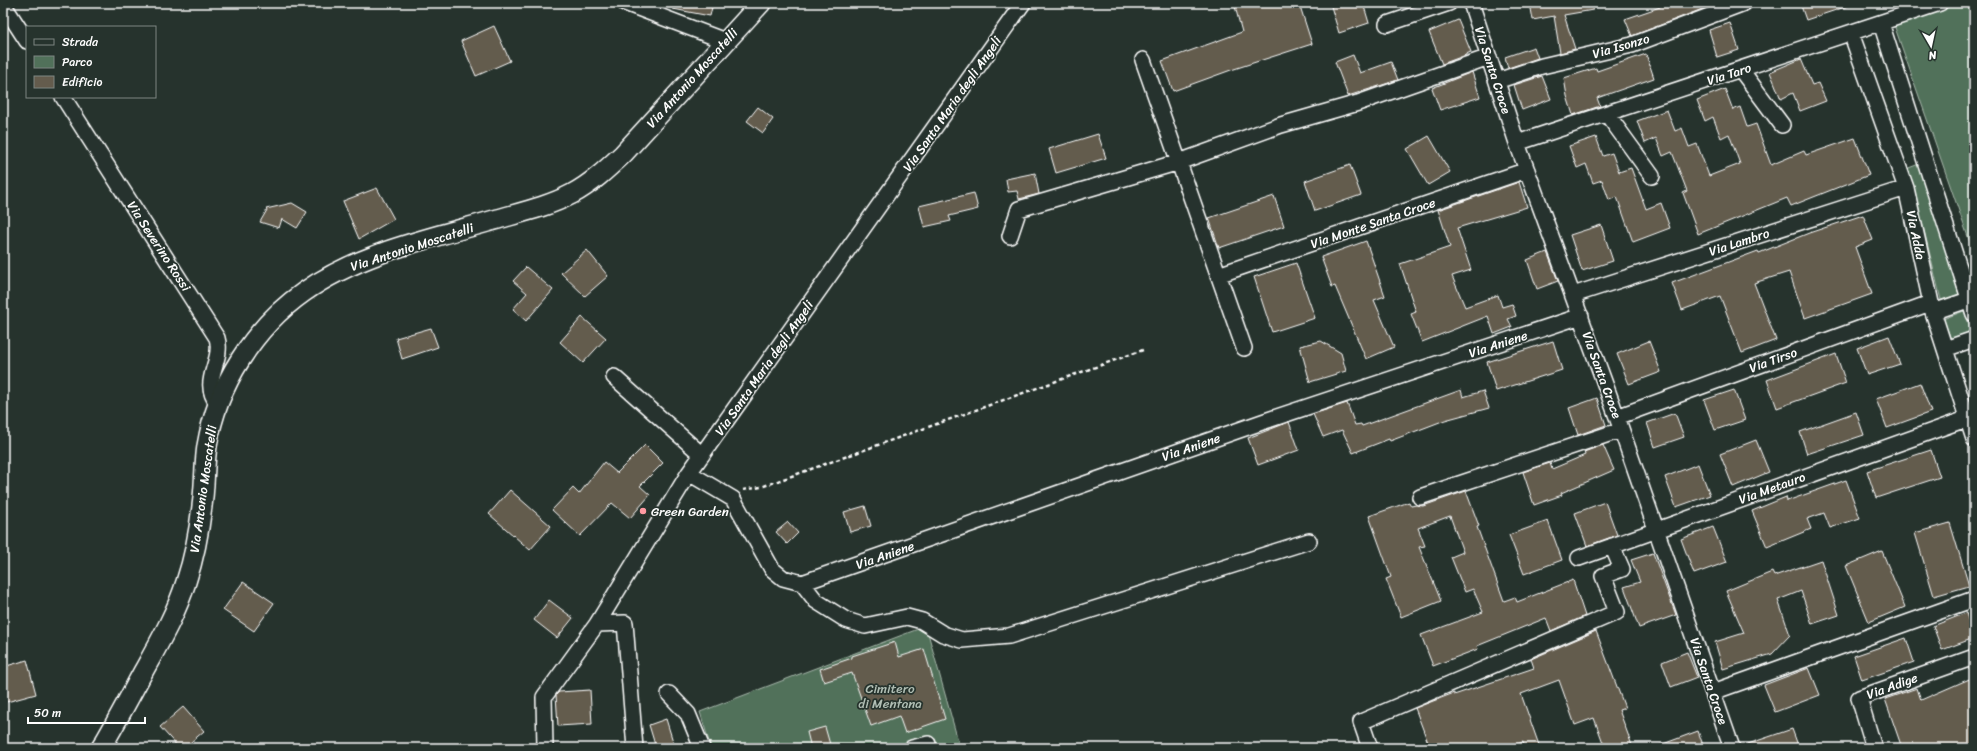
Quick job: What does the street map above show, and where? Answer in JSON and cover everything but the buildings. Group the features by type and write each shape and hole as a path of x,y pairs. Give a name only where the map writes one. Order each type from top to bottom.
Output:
{"street":[{"path":"625,3 725,42"},
{"name":"Via Antonio Moscatelli","path":"101,748 166,631 180,600 197,539 202,507 208,443 218,404 227,383 256,338 278,314 305,292 332,275 375,256 544,206 580,190 600,175 622,154 760,3"},
{"name":"Via Santa Maria degli Angeli","path":"545,748 544,697 597,624 689,473 1023,3"},
{"path":"1387,24 1449,3"},
{"name":"Via Santa Croce","path":"1471,3 1517,144 1581,316 1732,748"},
{"name":"Via Isonzo","path":"1497,81 1542,66 1632,45 1744,3"},
{"name":"Via Taro","path":"1517,144 1940,3"},
{"path":"3,4 26,39"},
{"path":"1881,23 1971,299 1974,314"},
{"name":"Via Adda","path":"1851,33 1906,188 1931,308 1966,419 1974,439"},
{"path":"1010,236 1019,209 1179,162 1281,125 1358,103 1489,57"},
{"path":"1142,60 1244,348"},
{"path":"1741,70 1782,125"},
{"name":"Via Severino Rossi","path":"64,98 217,338 219,349 218,356 210,386 212,396 218,404"},
{"path":"1607,114 1652,176"},
{"name":"Via Monte Santa Croce","path":"1218,275 1527,170"},
{"name":"Via Lambro","path":"1573,295 1906,188"},
{"name":"Via Tirso","path":"1420,497 1931,308 1971,299"},
{"name":"Via Aniene","path":"802,584 1265,421 1581,316"},
{"path":"1945,349 1974,339"},
{"path":"614,377 702,455"},
{"name":"Via Metauro","path":"1579,558 1966,419"},
{"path":"689,473 733,499 772,569 783,578 802,584 816,601 846,620 865,626 906,617 922,621 944,634 962,640 1009,636 1309,541"},
{"path":"1370,748 1361,722 1617,612 1603,576 1622,569 1612,546"},
{"path":"1713,692 1974,599"},
{"path":"597,624 625,623 635,748"},
{"name":"Via Adige","path":"1874,748 1859,698 1974,657"},
{"path":"669,694 688,714 702,748"},
{"path":"912,748 928,744"}],"path":[{"path":"723,493 761,487 1143,350"}],"green space":[{"path":"1966,3 1974,3 1974,254 1892,19"},
{"path":"1919,164 1959,294 1941,300 1915,193 1906,169"},
{"path":"1964,311 1972,332 1951,339 1943,319"},
{"name":"Cimitero di Mentana","path":"926,626 960,748 711,748 700,712"}],"place":[{"name":"Green Garden","path":"643,511"}]}
